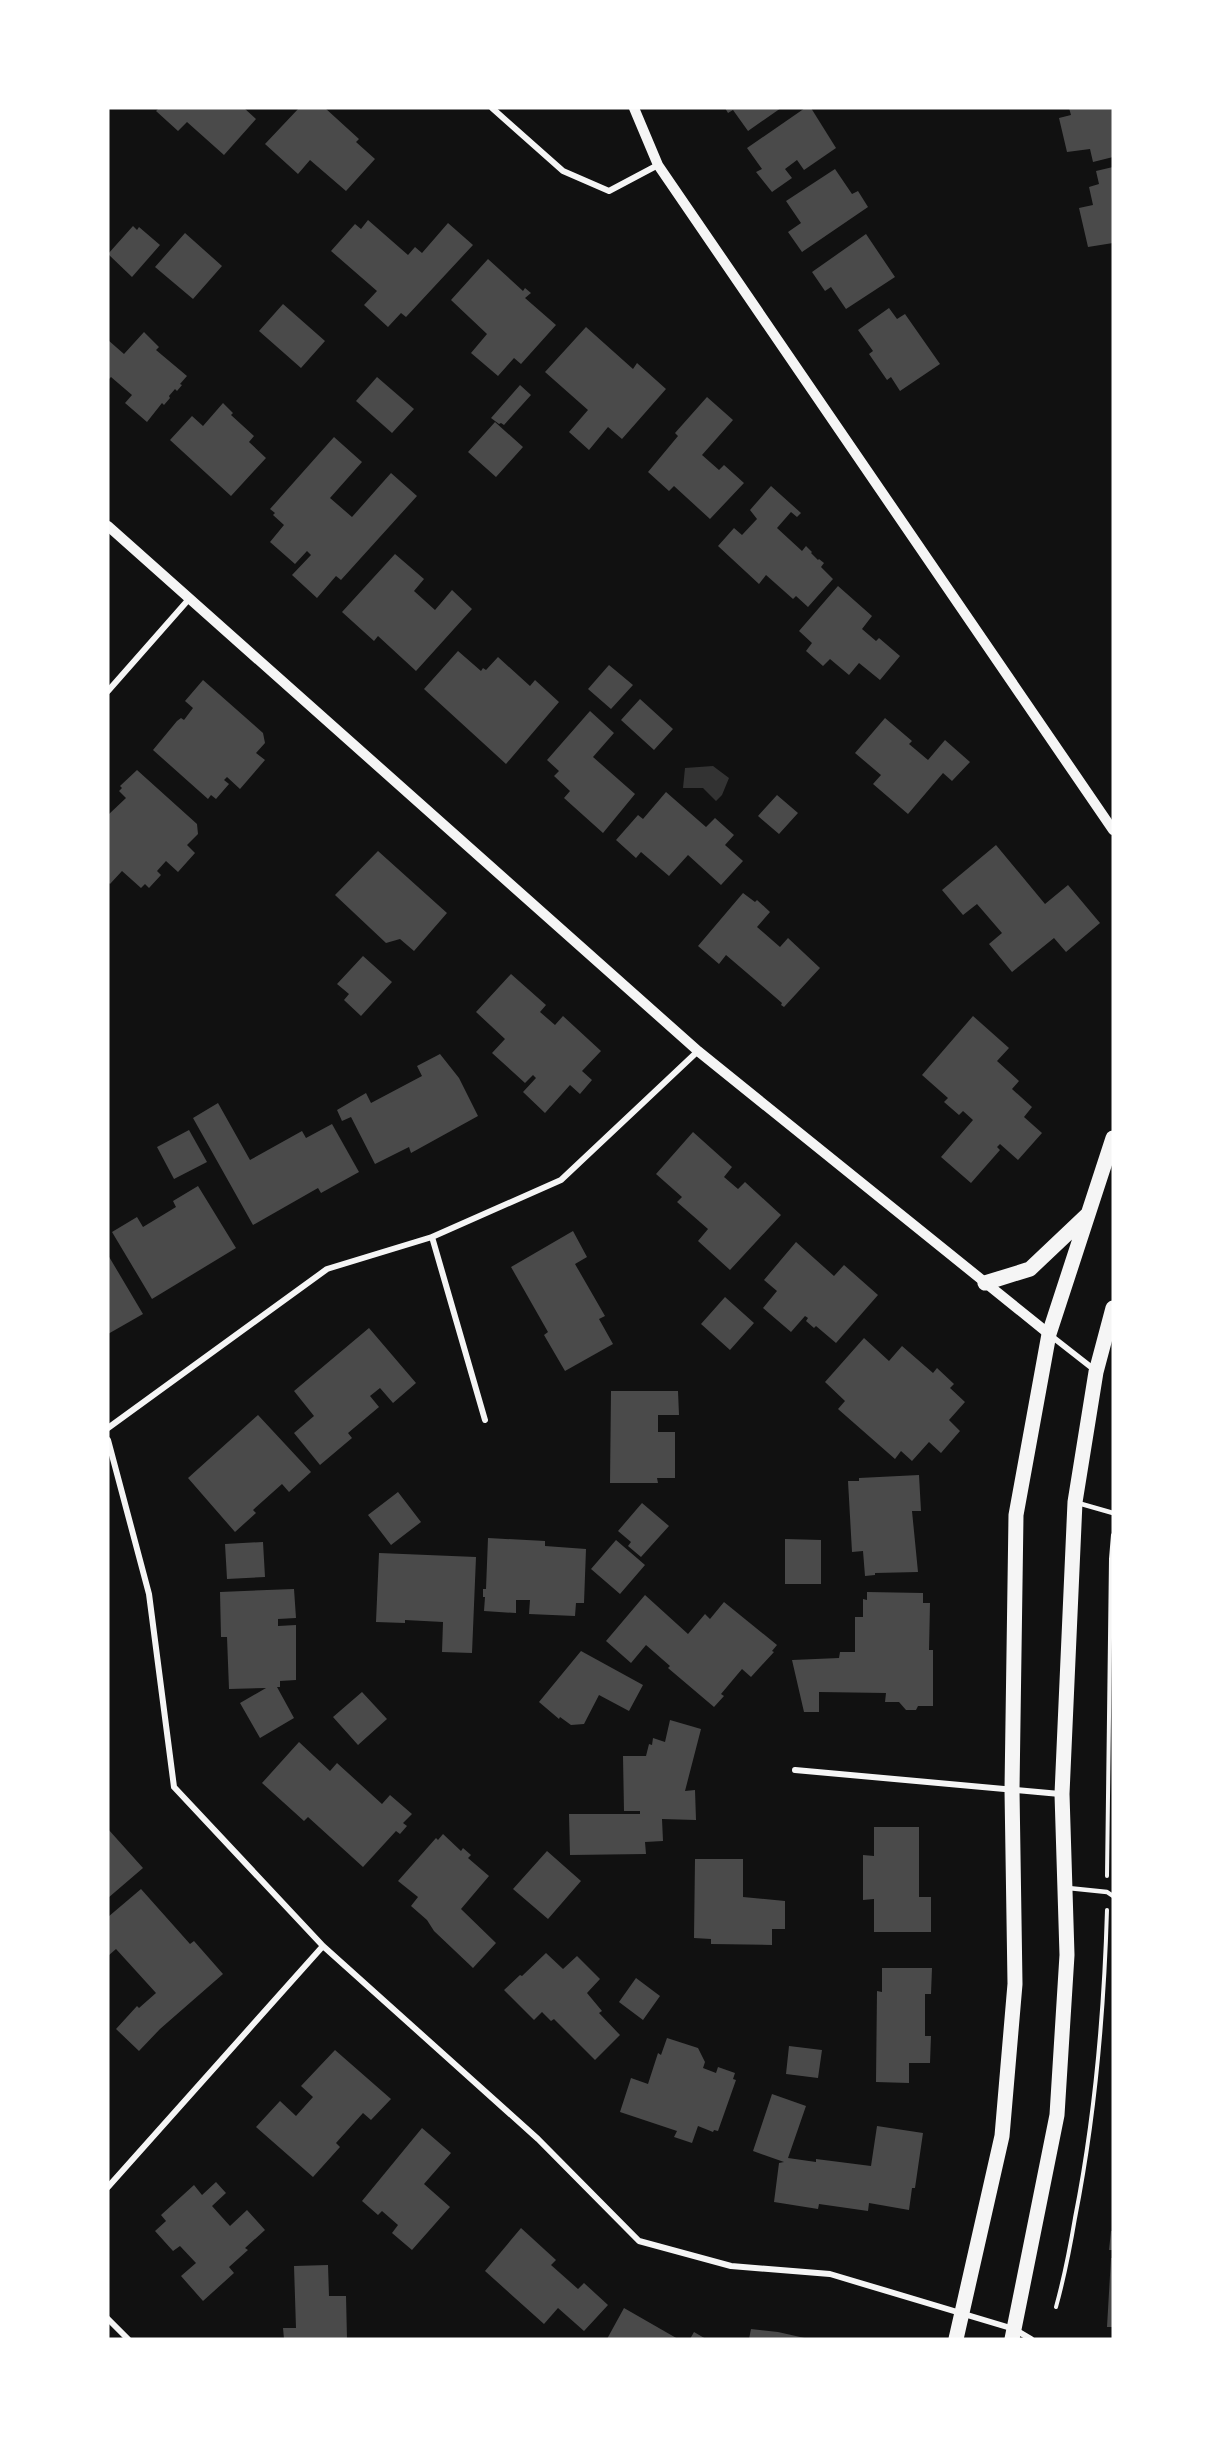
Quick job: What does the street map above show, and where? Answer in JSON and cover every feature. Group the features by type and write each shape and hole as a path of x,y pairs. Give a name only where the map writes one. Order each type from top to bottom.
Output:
{"main road":[{"path":"956,2339 1002,2136 1015,1984 1012,1790 1016,1515 1049,1334 1113,1138"},
{"path":"986,1282 1030,1269 1089,1212"},
{"path":"1013,2334 1057,2115 1067,1955 1062,1794 1075,1502 1096,1372 1113,1308"}],"street":[{"path":"492,108 563,171 609,190 658,165"},
{"path":"634,108 658,165 1113,830"},
{"path":"108,526 698,1051 1096,1372"},
{"path":"108,691 189,599"},
{"path":"108,1428 327,1269 432,1237 561,1179 698,1051"},
{"path":"432,1237 485,1420"},
{"path":"108,1440 149,1594 174,1787 323,1946 538,2139 639,2241 731,2266 830,2274 962,2313 1031,2339"},
{"path":"795,1770 1062,1794"},
{"path":"108,2187 323,1946"},
{"path":"108,2319 128,2339"}],"lane":[{"path":"1075,1502 1113,1513"},
{"path":"1065,1888 1107,1892 1113,1896"}],"path":[{"path":"1056,2307 1085,2171 1098,2067 1105,1965 1113,1535"}],"shaded area":[{"path":"713,766 729,778 722,795 716,801 703,788 683,788 685,768"}],"building":[{"path":"159,108 244,108 256,119 224,155 187,122 178,131 156,111"},
{"path":"299,108 325,108 359,139 356,142 375,159 346,191 310,160 298,174 265,144"},
{"path":"725,108 781,108 748,131 733,110 728,113"},
{"path":"805,108 811,108 836,148 804,170 797,160 785,169 792,178 772,192 756,172 762,169 747,148"},
{"path":"1069,108 1113,108 1113,157 1093,162 1090,149 1067,152 1059,118 1071,115"},
{"path":"1113,167 1113,243 1088,247 1079,208 1093,205 1089,187 1099,184 1096,171"},
{"path":"835,169 852,194 858,191 868,207 802,252 788,232 801,223 786,201"},
{"path":"368,220 408,255 415,247 422,253 448,223 473,245 406,317 401,313 388,327 364,305 377,291 331,251 355,224 361,229"},
{"path":"133,226 137,230 139,227 160,245 132,277 108,254"},
{"path":"185,233 222,266 193,299 155,267"},
{"path":"866,234 895,277 846,309 831,287 825,291 812,272"},
{"path":"488,259 523,291 525,288 531,293 525,298 556,325 521,364 514,358 498,376 471,353 487,334 451,300"},
{"path":"283,304 325,341 301,368 259,331"},
{"path":"889,308 897,319 905,314 940,364 900,391 891,377 887,380 869,354 873,351 858,330"},
{"path":"586,327 633,369 637,363 666,389 622,439 608,427 589,450 569,432 588,410 545,372"},
{"path":"144,332 159,347 156,350 187,376 177,391 175,389 169,396 170,398 164,405 162,403 147,422 125,403 132,395 111,377 108,380 108,340 124,354"},
{"path":"377,377 414,409 392,433 356,401"},
{"path":"520,385 531,395 504,425 499,424 491,418"},
{"path":"707,397 733,420 702,455 719,470 724,465 744,483 710,519 674,486 669,491 648,472 678,436 675,433"},
{"path":"223,403 233,413 231,415 254,436 249,442 266,458 231,496 170,440 192,416 203,426"},
{"path":"495,422 523,447 496,477 468,452"},
{"path":"334,437 362,462 330,498 352,517 391,473 417,496 341,580 336,576 317,598 292,575 311,555 307,551 295,564 270,542 284,525 270,509"},
{"path":"771,486 801,513 797,517 791,512 777,528 802,551 806,546 818,560 824,563 821,567 833,579 808,607 796,596 793,599 766,575 759,584 718,546 734,528 742,535 757,519 750,510"},
{"path":"395,554 424,579 414,591 435,610 452,590 472,609 416,671 378,636 374,641 342,612"},
{"path":"838,586 872,616 862,629 876,641 879,638 900,656 880,680 859,663 849,675 830,659 823,666 806,651 812,643 799,631"},
{"path":"458,651 481,671 483,668 486,670 498,657 530,686 535,680 559,702 506,764 424,689"},
{"path":"609,665 633,685 611,709 588,689"},
{"path":"203,680 263,733 265,743 256,753 265,760 240,789 227,777 224,780 229,784 216,799 211,795 208,799 153,750 177,721 181,718 184,720 193,708 185,701"},
{"path":"640,699 673,729 654,750 621,720"},
{"path":"590,711 614,733 593,757 635,794 603,833 564,798 570,791 554,776 559,771 547,760"},
{"path":"885,718 912,741 909,744 928,760 945,740 970,762 952,781 943,773 908,814 873,784 881,775 855,753"},
{"path":"137,770 197,824 198,834 187,845 195,853 178,872 166,861 157,871 161,875 149,888 145,884 141,888 122,871 110,884 108,882 108,815 126,798 119,791 122,788 120,786"},
{"path":"666,792 706,827 715,818 734,835 725,845 743,861 721,885 688,855 669,876 641,852 636,858 616,840 638,815 643,819"},
{"path":"777,795 798,813 779,834 758,816"},
{"path":"996,845 1045,904 1068,885 1100,923 1066,952 1054,938 1012,972 989,944 1002,933 977,904 963,915 942,890"},
{"path":"378,851 447,913 414,951 400,939 386,943 335,895"},
{"path":"743,893 755,902 757,900 770,912 757,927 780,947 788,938 820,968 784,1007 726,955 719,964 698,946"},
{"path":"363,956 392,982 361,1016 344,1000 349,994 337,984"},
{"path":"511,974 546,1005 540,1012 555,1025 563,1016 601,1051 582,1071 592,1080 580,1094 570,1085 545,1113 523,1092 536,1078 533,1075 525,1083 492,1053 505,1039 476,1012"},
{"path":"973,1016 1009,1048 997,1061 1019,1081 1012,1089 1032,1107 1024,1117 1042,1133 1018,1160 1000,1144 997,1147 1000,1150 971,1183 941,1157 973,1120 963,1111 959,1115 944,1102 948,1098 922,1075"},
{"path":"440,1054 459,1078 478,1116 411,1153 409,1147 375,1164 351,1117 342,1121 337,1110 366,1093 371,1103 422,1076 417,1066"},
{"path":"218,1103 250,1160 302,1131 306,1138 332,1124 359,1172 321,1193 318,1188 253,1225 193,1118"},
{"path":"189,1130 207,1162 174,1179 157,1147"},
{"path":"693,1132 732,1167 724,1177 738,1189 745,1182 781,1215 730,1270 698,1241 708,1229 677,1202 682,1197 656,1174"},
{"path":"198,1186 236,1248 152,1299 112,1232 137,1217 143,1227 176,1207 173,1201"},
{"path":"573,1231 587,1257 575,1264 605,1316 599,1319 613,1344 565,1371 544,1335 548,1332 511,1267"},
{"path":"796,1242 834,1276 844,1265 878,1295 836,1343 816,1326 814,1328 806,1321 808,1318 805,1316 791,1332 763,1308 777,1291 764,1280"},
{"path":"108,1255 143,1314 108,1334"},
{"path":"725,1297 754,1323 730,1350 701,1324"},
{"path":"369,1328 416,1383 393,1403 380,1388 370,1396 379,1407 348,1433 352,1438 320,1465 294,1433 314,1416 294,1391"},
{"path":"864,1338 889,1361 902,1346 933,1373 937,1368 954,1384 950,1388 965,1402 949,1420 960,1431 941,1453 929,1442 912,1461 901,1451 895,1459 838,1409 845,1401 825,1382"},
{"path":"611,1391 678,1391 679,1415 658,1415 658,1432 675,1432 675,1478 657,1478 658,1483 610,1483"},
{"path":"258,1415 311,1472 289,1492 282,1484 253,1510 256,1513 235,1532 188,1478"},
{"path":"919,1475 921,1511 912,1511 918,1572 875,1573 875,1575 865,1576 863,1551 852,1552 848,1481 859,1481 859,1478"},
{"path":"398,1492 421,1522 391,1545 368,1515"},
{"path":"642,1503 669,1526 641,1557 628,1546 631,1542 618,1531"},
{"path":"488,1538 545,1541 545,1546 586,1549 584,1603 576,1603 575,1616 529,1614 530,1600 516,1600 516,1613 484,1611 483,1589 486,1589"},
{"path":"785,1539 821,1540 821,1584 785,1584"},
{"path":"616,1540 645,1565 620,1594 591,1569"},
{"path":"263,1542 265,1577 227,1579 225,1544"},
{"path":"379,1553 476,1557 472,1653 442,1652 443,1622 405,1620 405,1623 376,1622"},
{"path":"294,1589 296,1618 278,1619 278,1626 296,1625 296,1680 280,1681 280,1687 277,1687 294,1718 260,1738 240,1703 266,1688 229,1689 227,1637 221,1637 220,1592"},
{"path":"867,1592 923,1593 923,1603 930,1603 929,1650 933,1650 933,1706 918,1706 916,1710 906,1710 899,1702 885,1702 886,1693 819,1692 819,1712 804,1712 792,1660 839,1658 840,1652 855,1652 855,1617 863,1617 863,1599 867,1600"},
{"path":"645,1595 688,1634 705,1614 710,1619 724,1602 777,1645 772,1651 774,1652 751,1677 742,1669 721,1694 724,1696 714,1707 668,1668 670,1666 646,1645 631,1663 606,1641"},
{"path":"581,1651 643,1685 629,1711 599,1695 584,1724 571,1725 560,1717 559,1719 539,1702"},
{"path":"362,1692 387,1719 358,1745 333,1717"},
{"path":"670,1720 701,1729 685,1791 695,1790 696,1820 662,1819 663,1841 645,1842 646,1854 570,1855 569,1814 640,1814 640,1811 624,1811 623,1756 646,1756 653,1738 665,1742"},
{"path":"299,1742 330,1771 337,1763 382,1804 390,1795 412,1814 403,1823 407,1826 400,1834 396,1831 363,1867 308,1817 304,1821 262,1783"},
{"path":"874,1827 919,1827 919,1897 931,1897 931,1932 874,1932 874,1899 863,1900 863,1855 874,1856"},
{"path":"108,1829 143,1868 108,1898"},
{"path":"443,1834 461,1851 463,1848 471,1855 468,1858 489,1876 461,1909 496,1943 473,1968 411,1906 418,1897 398,1881 436,1838 438,1840"},
{"path":"547,1851 581,1881 548,1919 513,1889"},
{"path":"695,1859 743,1859 743,1897 785,1901 785,1929 772,1929 772,1945 711,1944 711,1939 694,1938"},
{"path":"141,1889 190,1944 194,1941 223,1974 160,2029 139,2051 116,2029 137,2006 139,2008 156,1993 116,1949 108,1956 108,1917"},
{"path":"546,1953 563,1969 577,1956 600,1979 587,1993 602,2011 599,2013 620,2035 595,2060 554,2019 551,2021 542,2012 534,2020 504,1990"},
{"path":"882,1968 932,1968 931,1994 925,1994 925,2036 931,2036 930,2063 909,2063 909,2083 876,2082 877,1991 882,1992"},
{"path":"636,1978 660,1996 643,2020 619,2002"},
{"path":"667,2038 698,2048 705,2062 703,2068 716,2073 718,2067 735,2073 733,2079 736,2080 718,2131 713,2132 698,2126 692,2143 674,2137 677,2131 620,2112 631,2078 648,2084 658,2053 661,2055"},
{"path":"789,2046 822,2050 818,2078 786,2074"},
{"path":"335,2050 391,2099 371,2120 363,2113 336,2143 340,2147 313,2177 256,2127 280,2101 296,2116 313,2097 301,2086"},
{"path":"772,2094 806,2106 788,2158 871,2166 877,2126 923,2133 915,2188 912,2188 909,2210 869,2203 868,2211 819,2204 818,2209 774,2202 779,2163 784,2162 753,2151"},
{"path":"422,2128 451,2153 424,2184 450,2207 412,2250 392,2233 398,2225 382,2211 378,2215 362,2201"},
{"path":"216,2182 226,2193 212,2206 230,2226 247,2210 265,2230 229,2267 234,2273 203,2301 181,2276 196,2263 180,2246 173,2251 155,2231 166,2221 161,2215 194,2185 202,2195"},
{"path":"521,2228 556,2260 551,2265 578,2289 584,2283 608,2305 584,2331 558,2308 544,2324 485,2271"},
{"path":"1111,2231 1113,2231 1113,2250 1109,2250"},
{"path":"1111,2258 1113,2258 1113,2327 1107,2327"},
{"path":"328,2265 329,2296 346,2296 347,2339 284,2339 283,2328 296,2328 294,2266"},
{"path":"624,2308 678,2339 607,2339"},
{"path":"751,2329 778,2332 809,2339 749,2339"},
{"path":"694,2332 706,2339 690,2339"}]}
